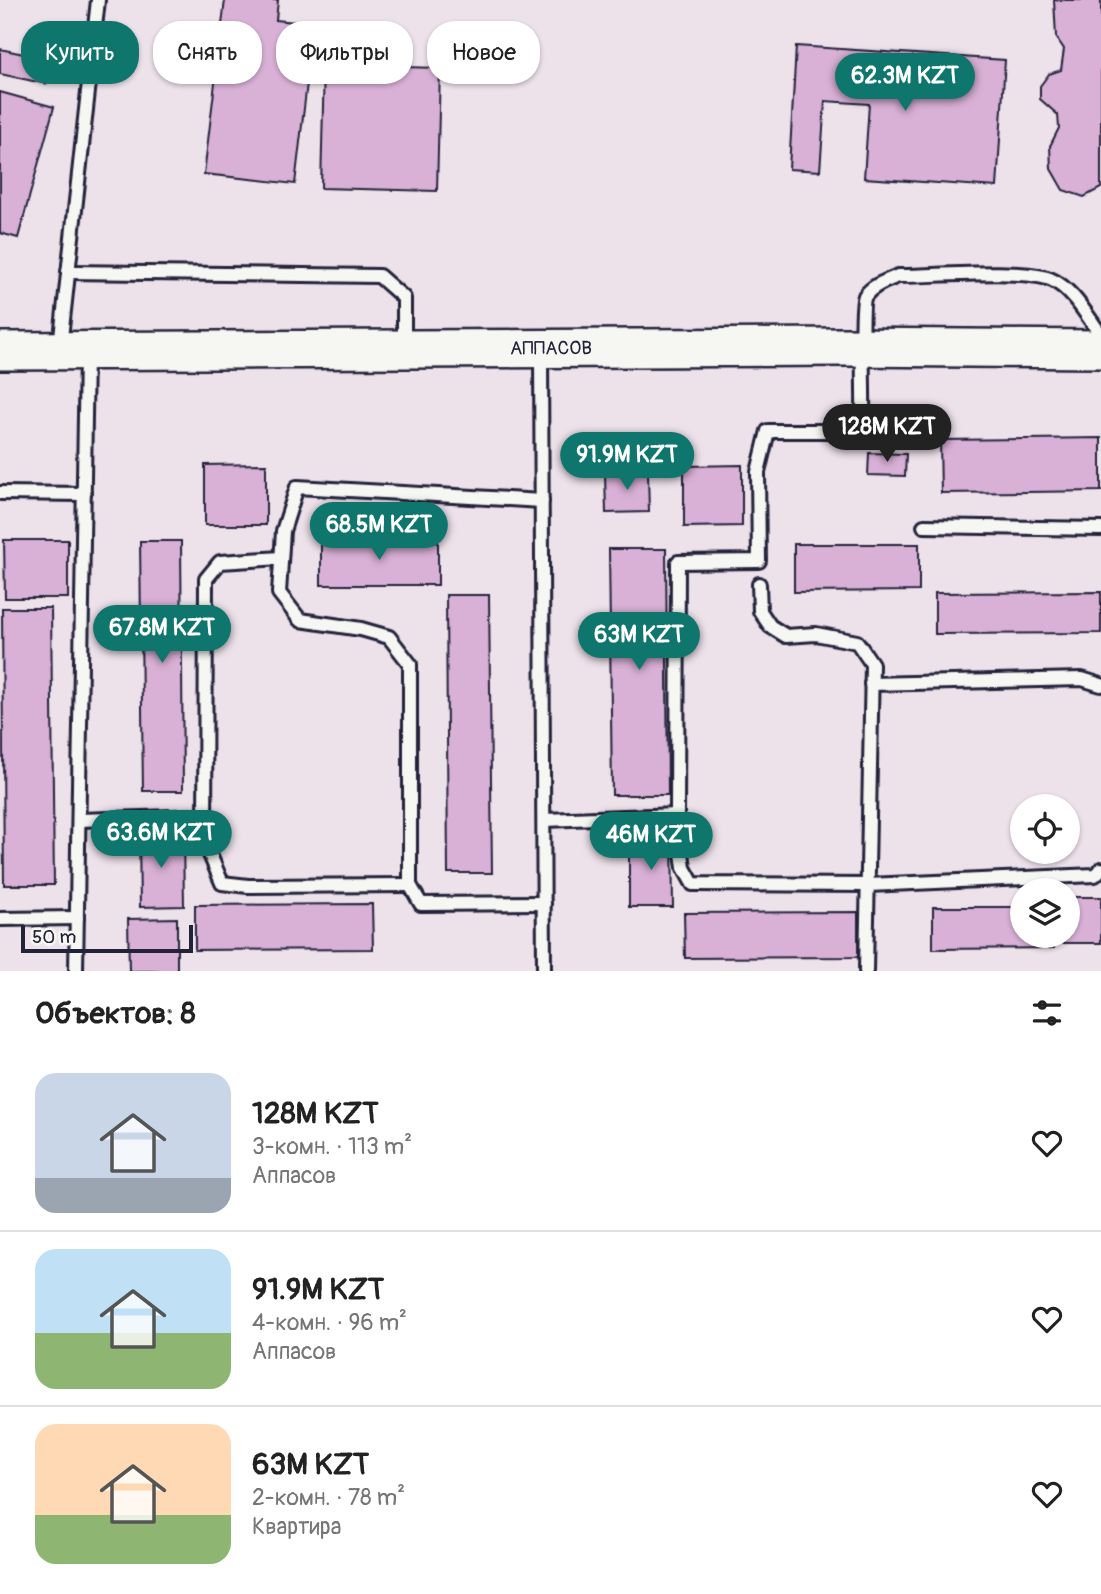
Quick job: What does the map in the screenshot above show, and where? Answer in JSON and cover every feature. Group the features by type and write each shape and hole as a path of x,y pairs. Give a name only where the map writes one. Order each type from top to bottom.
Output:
{"street":[{"name":"АППАСОВ","path":"0,351 864,347 1101,349"}],"lane":[{"path":"76,971 84,494 68,272 98,0"},
{"path":"68,272 379,276 404,298 404,349"},
{"path":"1101,335 1069,293 1051,279 1026,275 898,276 880,283 866,295 860,308 864,347 863,415 842,431 768,431 758,472 759,561 678,562 677,815 684,867 693,884 868,884 1095,874 1101,869"},
{"path":"541,349 544,971"},
{"path":"542,501 297,487 283,531 279,593 300,620 389,637 410,664 411,885 421,904 544,903"},
{"path":"0,493 84,494"},
{"path":"924,526 1101,529"},
{"path":"281,558 220,562 206,579 205,843 222,883 248,886 411,885"},
{"path":"759,584 760,611 770,626 786,635 816,634 857,642 872,664 866,971"},
{"path":"871,684 1082,678 1101,685"},
{"path":"544,820 677,815"},
{"path":"79,820 205,816"},
{"path":"0,919 77,918"}],"building":[{"path":"225,0 278,0 276,20 286,21 276,21 276,84 307,84 295,184 204,174 215,84 262,84 262,21 222,21"},
{"path":"1054,0 1101,0 1101,188 1084,197 1063,190 1051,169 1050,146 1059,128 1058,115 1040,99 1040,86 1049,74 1061,70 1064,49 1056,37"},
{"path":"796,46 1005,60 997,187 864,178 869,104 825,101 820,171 789,169"},
{"path":"0,49 21,53 21,78 0,74"},
{"path":"413,67 427,68 427,84 440,84 437,191 321,188 324,84 413,84"},
{"path":"0,92 54,107 18,238 0,233"},
{"path":"1101,438 1101,491 941,493 940,440"},
{"path":"869,453 906,454 905,476 868,475"},
{"path":"266,464 266,525 205,525 205,465"},
{"path":"742,465 742,526 684,527 684,466"},
{"path":"648,472 649,512 606,513 605,473"},
{"path":"4,540 68,540 68,598 5,598"},
{"path":"321,540 438,540 438,585 321,585"},
{"path":"140,541 181,541 183,791 143,791"},
{"path":"794,544 919,544 919,591 794,592"},
{"path":"609,549 666,549 668,795 612,795"},
{"path":"1101,592 1101,633 935,634 935,593"},
{"path":"446,595 489,595 492,873 448,873"},
{"path":"2,608 51,608 54,885 4,885"},
{"path":"139,834 183,834 184,906 140,907"},
{"path":"672,837 673,907 629,907 629,838"},
{"path":"1080,897 1101,897 1101,943 1080,943"},
{"path":"372,904 373,949 195,950 195,905"},
{"path":"933,907 1010,907 1010,948 1054,948 933,949"},
{"path":"858,912 858,957 685,958 684,913"},
{"path":"177,918 177,971 129,971 128,919"}]}
